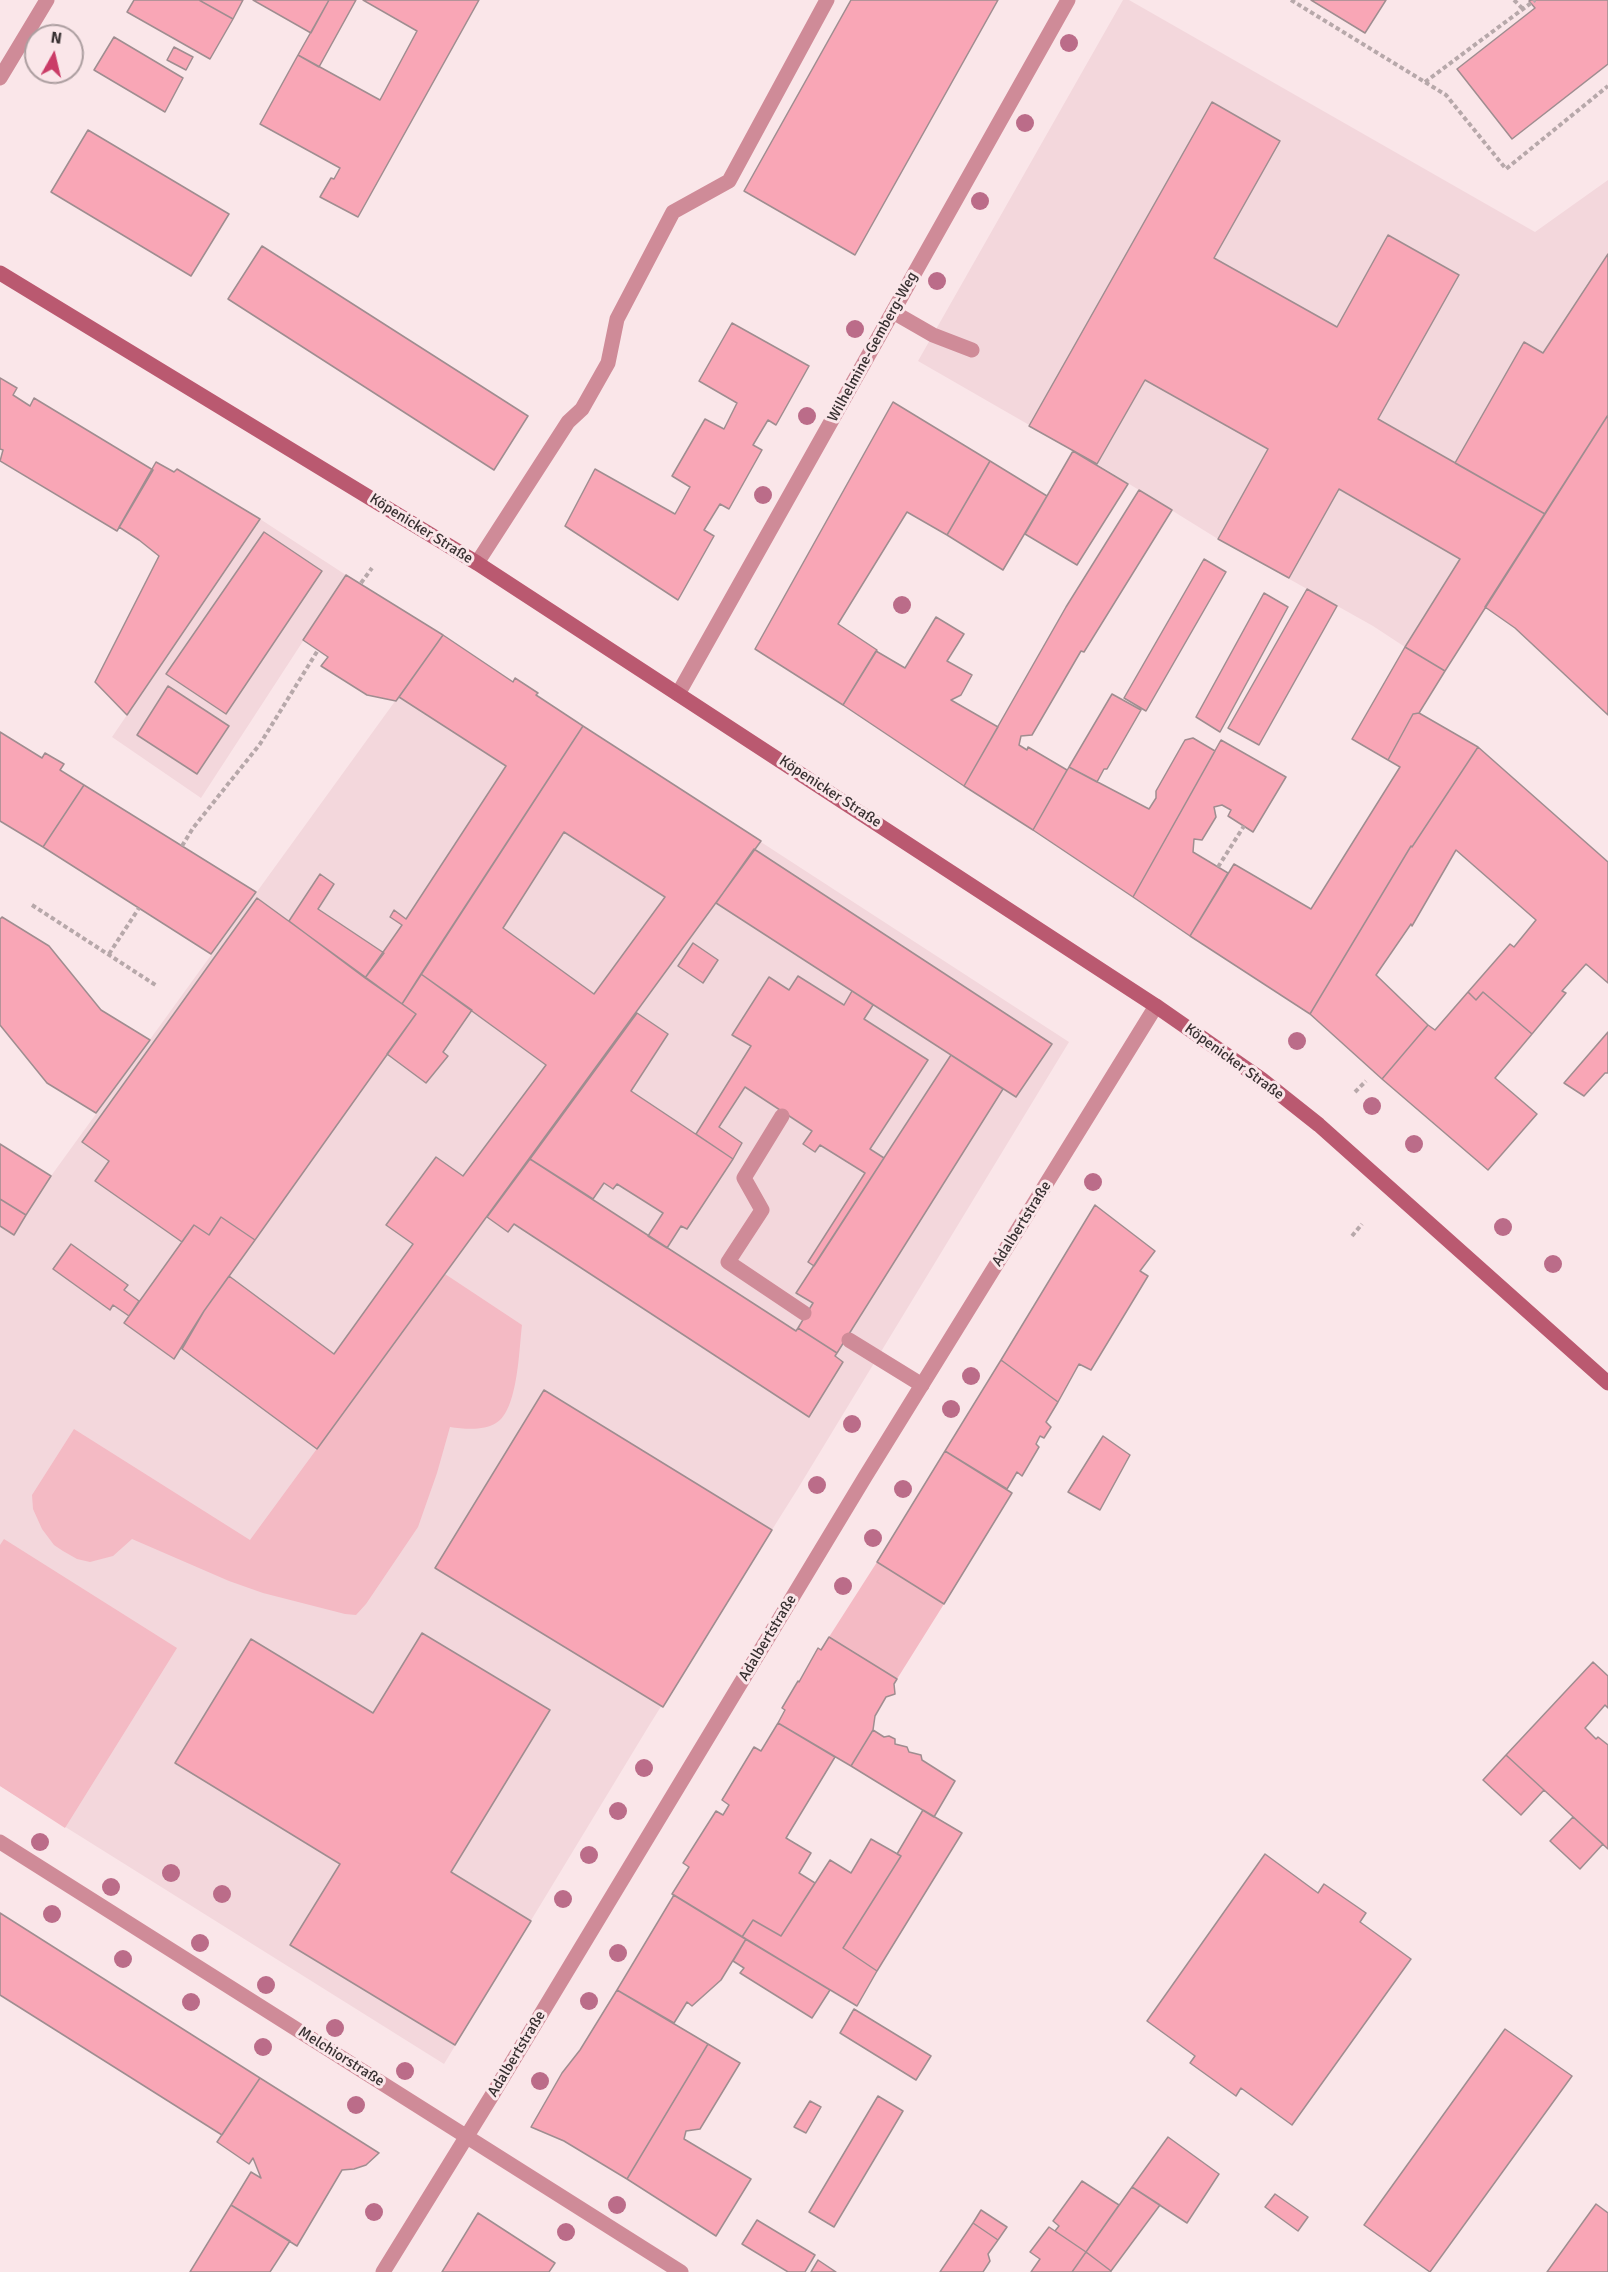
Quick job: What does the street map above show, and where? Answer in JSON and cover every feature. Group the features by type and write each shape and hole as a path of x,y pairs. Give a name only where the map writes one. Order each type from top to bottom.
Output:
{"main road":[{"name":"Köpenicker Straße","path":"0,273 477,563 1156,1006 1262,1079 1319,1125 1608,1383"}],"street":[{"path":"0,78 47,0"},
{"path":"477,563 568,422 582,409 597,383 608,363 617,319 673,212 729,181 826,0"},
{"name":"Wilhelmine-Gemberg-Weg","path":"678,694 1068,0"},
{"path":"893,312 933,335 972,350"},
{"name":"Adalbertstraße","path":"383,2272 922,1385 1156,1006"},
{"path":"782,1116 744,1178 762,1210 728,1263 804,1313"},
{"path":"849,1340 922,1385"},
{"name":"Melchiorstraße","path":"0,1842 681,2272"}],"path":[{"path":"1291,0 1446,95 1506,169 1608,86"},
{"path":"1514,0 1523,9"},
{"path":"1425,82 1535,0"},
{"path":"361,584 372,568"},
{"path":"182,846 193,828 260,744 318,650"},
{"path":"1218,867 1244,826"},
{"path":"32,905 157,986"},
{"path":"109,954 139,908"},
{"path":"1355,1092 1366,1081"},
{"path":"1352,1236 1362,1224"}],"shaded area":[{"path":"1123,0 1129,0 1535,232 1608,180 1608,415 1405,647 1373,626 1218,539 1097,464 918,361"},
{"path":"260,519 346,575 201,798 112,737"},
{"path":"443,635 513,681 515,678 538,693 536,696 1069,1042 444,2064 0,1786 0,1144 51,1176"},
{"path":"445,1274 522,1325 513,1393 503,1416 491,1426 468,1429 450,1427 418,1527 366,1604 356,1615 263,1593 229,1581 132,1539 113,1556 90,1562 77,1559 54,1545 42,1529 33,1509 32,1495 74,1429 250,1540"},
{"path":"4,1539 177,1648 65,1828 0,1786 0,1545"},
{"path":"877,1562 944,1604 897,1679 829,1637"}],"building":[{"path":"134,0 199,0 233,19 210,59 127,12"},
{"path":"199,0 243,0 233,19"},
{"path":"253,0 329,0 311,33"},
{"path":"329,0 356,0 319,67 298,55"},
{"path":"363,0 479,0 358,217 320,197 340,168 260,124 298,55 380,100 417,31"},
{"path":"851,0 998,0 855,255 744,191"},
{"path":"1311,0 1386,0 1365,33"},
{"path":"1608,0 1608,64 1512,139 1457,69 1535,8 1529,1"},
{"path":"114,37 183,78 165,112 94,70"},
{"path":"174,47 193,57 186,70 167,60"},
{"path":"1212,102 1280,141 1214,258 1337,327 1388,235 1459,275 1378,419 1545,514 1445,671 1405,647 1460,559 1339,489 1289,578 1218,539 1268,449 1145,380 1097,464 1029,426"},
{"path":"88,130 229,214 191,276 51,192"},
{"path":"262,246 528,416 494,470 228,299"},
{"path":"1608,254 1608,415 1545,514 1455,463 1524,342 1543,353"},
{"path":"732,323 809,366 776,425 768,420 753,445 762,450 729,509 720,504 704,530 714,536 678,600 565,526 595,469 675,514 690,487 672,476 705,419 724,429 737,403 699,381"},
{"path":"0,378 17,388 13,395 30,406 34,398 153,470 117,531 0,461 3,450 0,449"},
{"path":"893,402 990,461 947,535 907,512 838,624 877,650 843,705 755,649"},
{"path":"1608,415 1608,715 1515,628 1485,607"},
{"path":"1073,451 1128,484 1077,565 1025,534"},
{"path":"990,461 1047,496 1003,570 947,535"},
{"path":"156,462 174,472 177,469 260,519 127,715 95,682 159,556 119,527"},
{"path":"1139,490 1172,510 1084,652 1081,651 1032,735 1021,736 1019,745 1027,750 1028,747 1067,770 1033,830 964,786 1066,607"},
{"path":"264,532 322,571 226,714 166,674"},
{"path":"1204,559 1226,572 1146,711 1124,698"},
{"path":"346,575 443,635 396,701 367,695 321,666 328,657 303,640"},
{"path":"1307,589 1337,606 1259,745 1228,728"},
{"path":"1264,593 1288,607 1220,732 1196,717"},
{"path":"936,617 964,634 947,661 972,675 961,695 951,700 998,727 964,786 843,705 876,651 905,668"},
{"path":"443,635 513,682 515,678 583,726 402,1004 365,978 402,925 390,917 394,910 406,919 506,766 399,697"},
{"path":"1405,647 1445,671 1419,713 1413,714 1388,760 1352,739"},
{"path":"168,686 229,726 197,774 137,735"},
{"path":"1112,694 1141,710 1097,782 1069,767"},
{"path":"1419,713 1478,747 1411,846 1310,1014 1190,936 1234,864 1311,909 1400,767 1388,760 1413,714"},
{"path":"583,726 761,841 317,1449 182,1349 204,1311 229,1276 334,1354 413,1244 386,1225 436,1157 463,1176 546,1065 421,974","holes":["564,832 665,897 594,994 503,928"]},
{"path":"0,732 42,758 45,753 64,764 60,770 84,785 43,847 0,821"},
{"path":"1193,738 1215,751 1133,897 1033,830 1069,767 1149,809 1156,798 1156,791 1185,740"},
{"path":"1221,740 1286,777 1253,832 1228,816 1231,810 1222,805 1214,807 1216,817 1202,840 1194,839 1193,852 1228,873 1190,936 1133,897"},
{"path":"1478,747 1608,862 1608,983 1586,964 1562,991 1566,993 1532,1034 1483,992 1476,1000 1468,992 1510,944 1514,947 1536,920 1456,850 1412,926 1411,924 1376,975 1428,1025 1382,1079 1310,1014 1411,846"},
{"path":"84,785 256,892 211,954 43,847"},
{"path":"754,849 1052,1044 1016,1097 716,903"},
{"path":"320,874 334,884 318,909 384,953 365,978 289,921"},
{"path":"257,898 416,1014 255,1240 221,1217 209,1235 194,1225 182,1242 95,1181 109,1161 82,1142"},
{"path":"2,917 49,946 101,1010 150,1040 96,1113 47,1083 0,1025 0,919"},
{"path":"693,943 718,960 703,983 678,966"},
{"path":"421,974 472,1010 443,1052 448,1056 426,1083 387,1054 416,1014 402,1004"},
{"path":"798,976 844,1005 852,991 873,1005 864,1019 928,1060 870,1149 884,1158 814,1266 808,1262 865,1173 820,1145 815,1152 803,1144 812,1131 745,1087 719,1127 742,1143 733,1159 696,1134 751,1046 732,1035 769,977 789,990"},
{"path":"1468,992 1476,1000 1483,992 1532,1034 1495,1078 1537,1114 1488,1170 1382,1079 1428,1025 1435,1030"},
{"path":"637,1013 668,1034 631,1091 733,1159 687,1229 681,1226 667,1248 648,1236 663,1213 617,1184 613,1189 604,1183 593,1199 530,1159"},
{"path":"1608,1032 1608,1073 1605,1073 1584,1096 1564,1083"},
{"path":"951,1055 1003,1089 837,1353 798,1328 813,1303 796,1293"},
{"path":"0,1144 51,1176 26,1215 0,1199"},
{"path":"530,1159 796,1331 798,1328 837,1353 835,1356 843,1362 809,1417 514,1224 508,1232 487,1217"},
{"path":"0,1199 26,1215 14,1235 0,1226"},
{"path":"1095,1205 1155,1251 1140,1271 1148,1276 1091,1370 1079,1364 1058,1402 1001,1360"},
{"path":"221,1217 255,1240 204,1311 174,1359 124,1323 194,1225 209,1235"},
{"path":"71,1244 128,1285 124,1290 139,1301 129,1316 113,1305 110,1310 53,1269"},
{"path":"1001,1360 1058,1402 1046,1422 1051,1427 1044,1438 1040,1436 1036,1444 1039,1447 1022,1476 1017,1472 1007,1489 945,1451"},
{"path":"544,1390 772,1530 663,1707 435,1568"},
{"path":"1103,1436 1130,1455 1100,1510 1068,1492"},
{"path":"945,1451 1012,1493 944,1604 877,1562"},
{"path":"422,1633 550,1710 451,1872 531,1921 455,2045 290,1945 340,1864 175,1763 251,1639 373,1713"},
{"path":"829,1637 897,1679 894,1684 895,1694 886,1697 875,1716 873,1730 851,1766 778,1723 785,1710 782,1708 798,1681 818,1648 821,1650"},
{"path":"1593,1662 1608,1676 1608,1708 1605,1705 1585,1728 1596,1739 1598,1737 1608,1745 1608,1849 1506,1755"},
{"path":"778,1723 835,1757 786,1838 811,1853 799,1873 815,1883 781,1936 753,1920 742,1937 672,1894 689,1867 683,1863 716,1811 723,1815 729,1805 722,1800 754,1747 761,1751"},
{"path":"873,1730 884,1737 889,1736 895,1739 895,1744 907,1747 909,1752 921,1755 922,1760 955,1781 934,1817 851,1766"},
{"path":"1506,1755 1544,1790 1521,1815 1483,1780"},
{"path":"923,1810 962,1833 877,1971 843,1948 901,1856 897,1854"},
{"path":"1573,1817 1603,1844 1580,1869 1550,1841"},
{"path":"871,1839 901,1856 843,1948 877,1971 857,2006 742,1937 753,1920 781,1936 830,1860 851,1873"},
{"path":"1265,1854 1318,1893 1324,1884 1366,1913 1360,1922 1411,1959 1292,2125 1241,2088 1236,2096 1190,2063 1195,2056 1147,2021"},
{"path":"674,1895 746,1939 721,1980 692,2006 687,2002 674,2023 617,1990"},
{"path":"0,1913 260,2078 222,2135 0,1995"},
{"path":"746,1939 830,1990 812,2018 740,1973 744,1968 733,1961"},
{"path":"617,1990 708,2044 627,2179 564,2141 531,2127 562,2073 580,2050"},
{"path":"854,2009 931,2056 916,2080 840,2033"},
{"path":"1505,2029 1572,2076 1430,2272 1364,2225"},
{"path":"708,2044 740,2063 700,2129 686,2131 684,2139 751,2179 716,2236 627,2179"},
{"path":"260,2078 379,2153 366,2165 342,2170 297,2246 231,2205 251,2172 261,2178 253,2158 249,2164 217,2142"},
{"path":"878,2096 903,2111 834,2227 809,2212"},
{"path":"810,2101 821,2107 806,2133 794,2127"},
{"path":"1168,2137 1219,2174 1187,2223 1132,2187"},
{"path":"1082,2181 1119,2205 1086,2252 1055,2231 1059,2226 1053,2221"},
{"path":"1132,2187 1160,2205 1111,2271 1086,2252"},
{"path":"1275,2194 1308,2217 1298,2231 1265,2207"},
{"path":"1596,2204 1608,2213 1608,2272 1547,2272"},
{"path":"231,2205 290,2241 270,2272 190,2272"},
{"path":"981,2210 1007,2227 998,2240 973,2223"},
{"path":"478,2213 555,2263 549,2272 442,2272"},
{"path":"757,2220 815,2255 805,2272 788,2272 742,2244"},
{"path":"973,2223 998,2240 988,2254 990,2261 983,2272 940,2272"},
{"path":"1049,2227 1086,2252 1072,2272 1031,2272 1040,2259 1030,2252"},
{"path":"1086,2252 1111,2271 1111,2272 1072,2272"},
{"path":"818,2260 836,2272 811,2272"}]}
